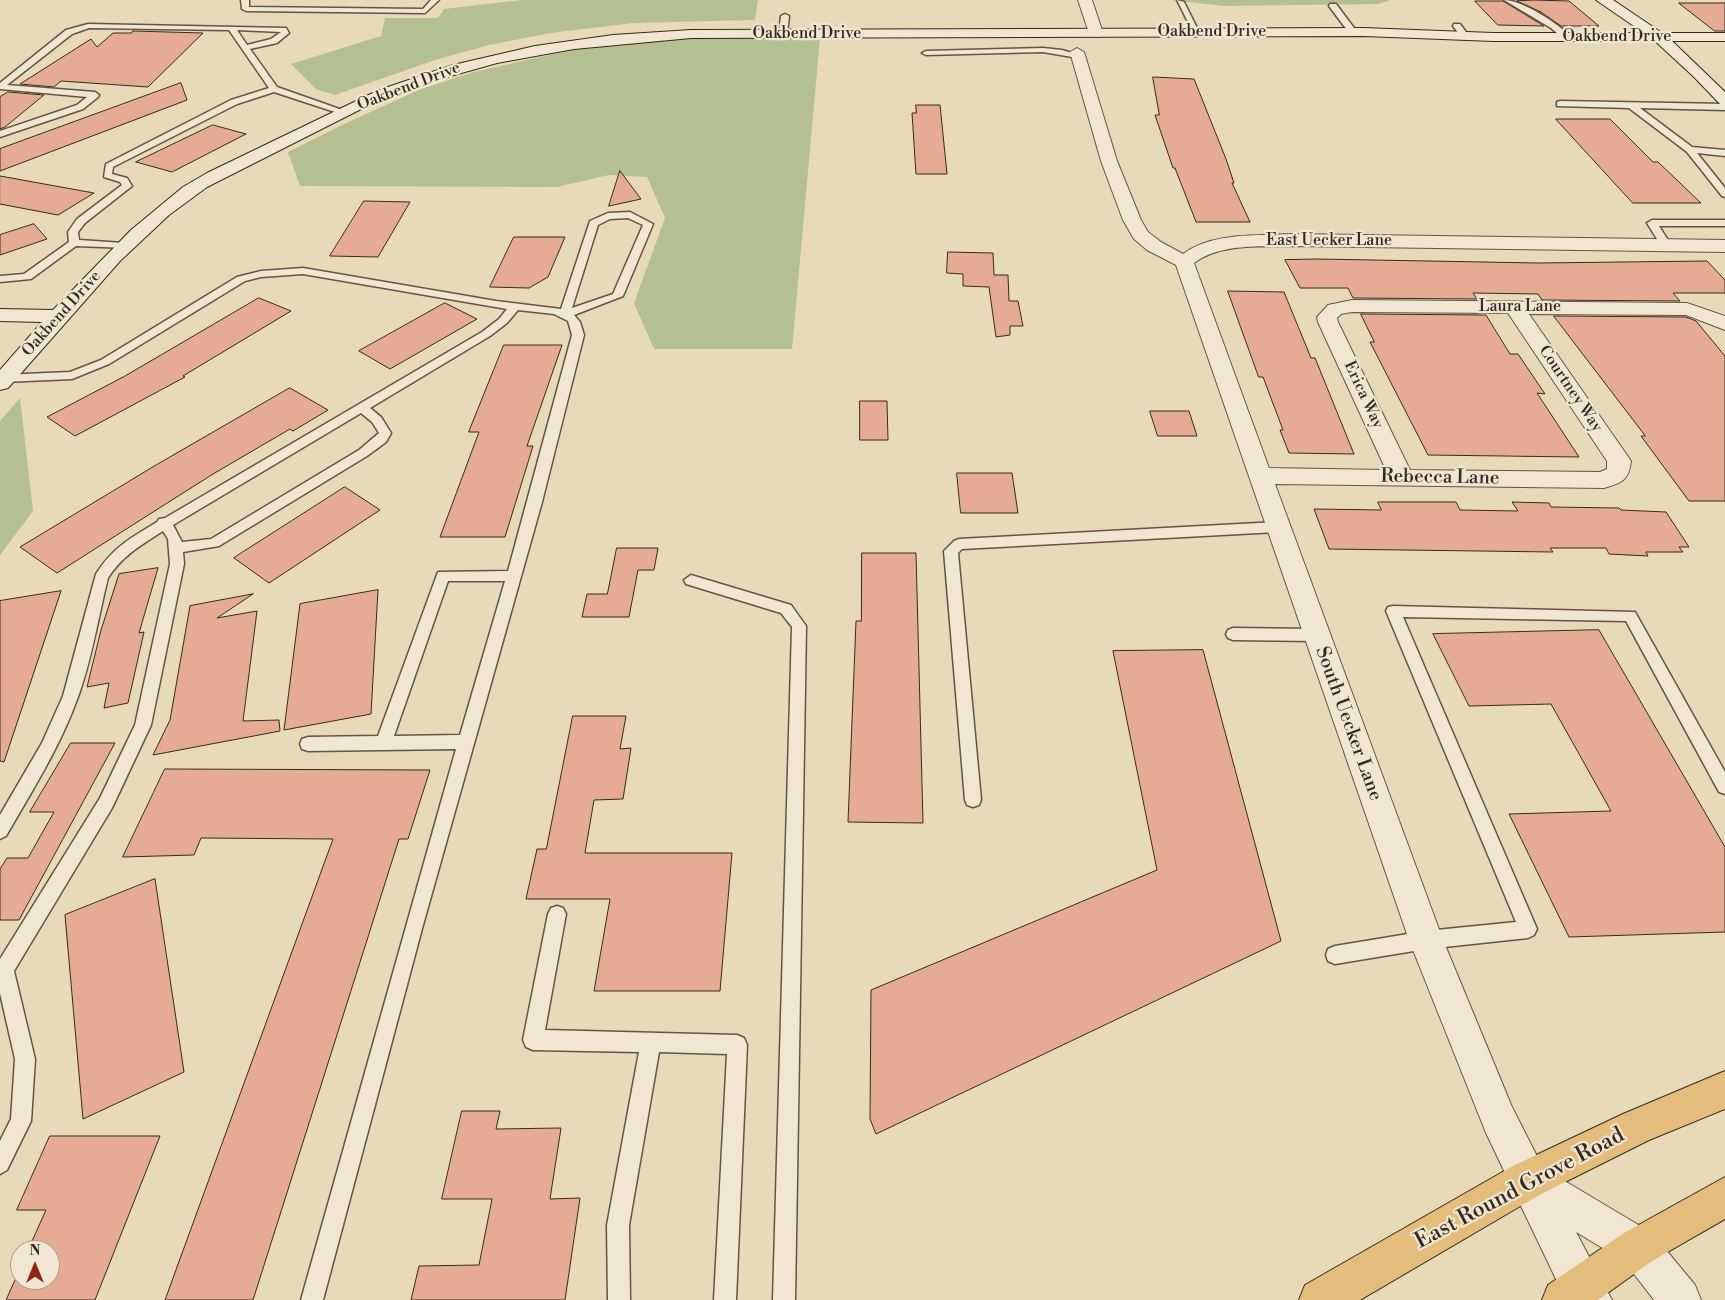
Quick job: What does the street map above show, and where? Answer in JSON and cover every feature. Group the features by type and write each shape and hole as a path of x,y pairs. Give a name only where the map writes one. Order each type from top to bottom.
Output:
{"main road":[{"name":"East Round Grove Road","path":"1320,1300 1528,1180 1636,1127 1725,1090"},
{"path":"1579,1296 1638,1247 1725,1197"}],"street":[{"path":"1084,0 1096,33"},
{"path":"1603,0 1618,7 1655,36 1706,80 1725,101"},
{"name":"Oakbend Drive","path":"2,380 124,246 190,190 383,94 439,74 540,48 650,35 1461,31 1567,37 1725,37"},
{"path":"1077,54 1109,161 1132,220 1141,234 1154,246 1184,262"},
{"name":"East Uecker Lane","path":"1184,262 1193,252 1204,248 1235,243 1292,240 1725,246"},
{"name":"South Uecker Lane","path":"1184,262 1315,635 1426,940 1496,1114 1528,1180 1579,1296"},
{"name":"Laura Lane","path":"1330,312 1342,306 1687,309 1718,320"},
{"name":"Courtney Way","path":"1514,307 1615,454 1620,468 1618,473"},
{"name":"Erica Way","path":"1330,312 1328,322 1402,478"},
{"path":"0,316 59,316"},
{"name":"Rebecca Lane","path":"1260,476 1604,480 1618,473"},
{"path":"1528,1180 1638,1247 1680,1300"}],"lane":[{"path":"245,0 246,9 425,11 435,0"},
{"path":"1508,0 1546,21 1567,37"},
{"path":"1180,2 1197,32"},
{"path":"1333,6 1353,32"},
{"path":"783,34 785,16"},
{"path":"0,87 69,32 88,26 274,28 283,30 285,33 274,41 245,48"},
{"path":"231,28 274,89"},
{"path":"926,53 1043,50 1077,54"},
{"path":"0,87 94,96 80,107 0,134"},
{"path":"74,243 73,232 81,221 127,186 124,180 107,175 109,166 234,102 274,89 344,112"},
{"path":"1560,104 1725,107"},
{"path":"1631,105 1690,150 1725,194"},
{"path":"1690,150 1725,153"},
{"path":"630,215 648,224 618,296 565,314 594,224 608,216 630,215"},
{"path":"1666,245 1652,223 1725,223"},
{"path":"0,279 27,277 74,243 124,246"},
{"path":"2,380 59,377 89,369 105,362 241,279 261,274 303,272 565,314 572,318 578,335 312,1300"},
{"path":"0,831 50,746 71,695 101,578 111,562 126,546 486,334 503,321 515,306"},
{"path":"176,548 214,543 363,453 382,439 385,432 377,420 361,407"},
{"path":"0,1163 20,1121 25,1059 1,971 67,869 106,803 143,726 177,564 175,540 164,522"},
{"path":"973,800 950,552 959,544 1278,527"},
{"path":"384,743 443,576 513,576"},
{"path":"691,580 786,609 798,626 794,902 785,1171 784,1300"},
{"path":"1335,955 1426,940 1528,929 1393,611 1630,616 1725,787"},
{"path":"1233,634 1315,635"},
{"path":"308,744 466,742"},
{"path":"556,914 533,1040 737,1045 725,1300"},
{"path":"619,1300 618,1225 651,1042"}],"green space":[{"path":"521,0 758,0 755,20 633,23 551,33 489,45 435,60 335,95 316,89 291,64 381,36 385,18 438,18 444,9"},
{"path":"1171,0 1390,0 1379,4 1224,6"},
{"path":"820,38 792,349 654,349 634,303 665,218 647,177 609,175 557,187 300,186 288,152 421,89 474,72 585,47 675,39"},
{"path":"20,398 33,511 0,555 0,421"}],"building":[{"path":"1475,1 1503,1 1544,26 1498,25"},
{"path":"1517,1 1569,1 1599,26 1561,26 1541,12"},
{"path":"1679,3 1725,3 1725,31 1715,31"},
{"path":"133,31 203,33 148,87 61,81 54,87 20,84 91,39 97,47 113,33 131,33"},
{"path":"1153,77 1194,79 1226,159 1234,183 1232,183 1250,222 1196,222 1175,168 1173,168 1155,115 1159,115"},
{"path":"181,83 187,100 0,171 0,149"},
{"path":"8,92 44,95 0,129 0,97"},
{"path":"916,105 940,105 947,174 916,174 912,113 916,113"},
{"path":"1556,119 1610,119 1653,162 1658,162 1701,203 1633,203"},
{"path":"213,125 246,134 172,172 136,162"},
{"path":"620,171 641,199 609,206"},
{"path":"0,176 94,193 58,215 0,204"},
{"path":"364,201 410,202 378,257 330,256"},
{"path":"34,224 47,239 0,255 0,235"},
{"path":"514,237 565,237 548,277 529,288 490,287"},
{"path":"948,252 993,253 994,275 1008,275 1009,301 1018,301 1023,326 1010,326 1010,335 996,337 989,287 963,286 963,274 947,273"},
{"path":"1285,260 1538,263 1707,261 1725,280 1725,293 1673,293 1680,301 1542,300 1538,294 1473,293 1477,299 1353,298 1348,288 1300,288"},
{"path":"1228,291 1284,292 1311,358 1315,358 1354,454 1289,453 1280,430 1283,430 1263,377 1259,377"},
{"path":"259,298 291,311 183,376 185,377 75,436 47,417 125,376"},
{"path":"445,303 477,319 390,369 359,351"},
{"path":"1361,314 1486,315 1510,354 1518,354 1545,394 1537,393 1579,457 1428,455 1370,342 1374,342"},
{"path":"1554,316 1686,317 1696,321 1725,356 1725,501 1689,501 1641,436 1645,436"},
{"path":"504,345 562,345 527,446 533,446 505,537 440,537 479,432 469,432"},
{"path":"290,388 328,410 293,431 290,429 213,474 57,573 20,547 156,465"},
{"path":"860,401 887,401 888,440 860,440"},
{"path":"1150,411 1189,411 1197,436 1158,436"},
{"path":"957,473 1012,473 1018,513 961,513"},
{"path":"345,487 380,510 269,583 234,558"},
{"path":"1378,502 1456,502 1460,510 1518,511 1512,502 1549,503 1551,507 1619,508 1621,510 1666,512 1689,547 1679,547 1683,552 1646,552 1648,556 1609,554 1606,548 1550,548 1553,552 1329,549 1314,509 1381,510"},
{"path":"617,548 658,548 654,570 638,570 629,617 582,617 587,594 607,594"},
{"path":"862,553 916,553 923,823 848,822 856,621 861,621"},
{"path":"158,568 139,633 144,632 128,703 104,708 109,683 87,687 101,630 119,574"},
{"path":"378,590 371,714 284,730 300,604"},
{"path":"61,591 4,762 0,761 0,601"},
{"path":"253,594 217,618 257,611 243,721 279,720 280,731 153,755 170,720 190,606"},
{"path":"1599,630 1725,847 1725,932 1569,937 1509,814 1611,811 1551,704 1469,706 1433,634"},
{"path":"1203,650 1281,941 876,1134 870,1119 871,990 1157,870 1113,651"},
{"path":"573,716 626,716 620,749 631,748 623,799 594,800 585,853 732,853 720,991 594,991 610,899 526,899 537,849 546,849"},
{"path":"71,743 115,743 19,920 0,920 0,869 7,858 28,858 54,812 30,812"},
{"path":"165,769 430,770 408,839 399,839 253,1300 165,1300 333,839 201,838 194,855 123,857"},
{"path":"155,879 184,1072 83,1119 65,915"},
{"path":"462,1111 500,1111 496,1129 561,1128 550,1199 580,1198 565,1300 411,1300 419,1266 479,1265 492,1199 442,1199"},
{"path":"50,1136 160,1136 95,1300 6,1300 11,1290 60,1290 60,1240 32,1240 46,1210 17,1210"}]}
